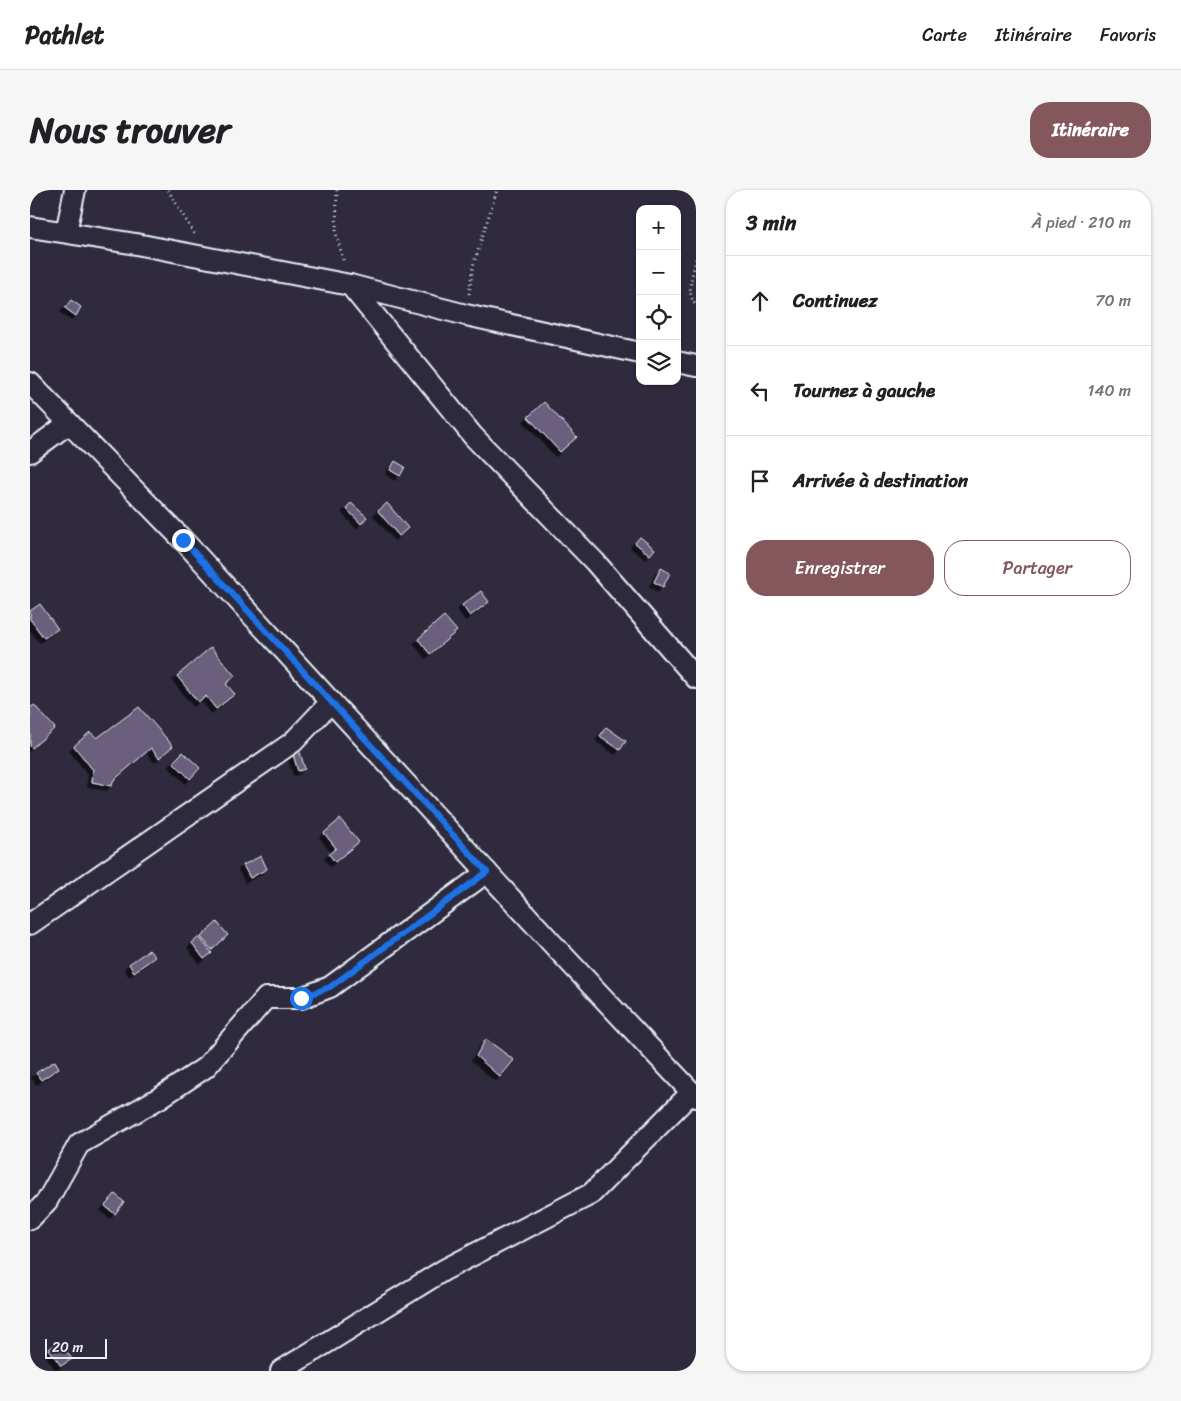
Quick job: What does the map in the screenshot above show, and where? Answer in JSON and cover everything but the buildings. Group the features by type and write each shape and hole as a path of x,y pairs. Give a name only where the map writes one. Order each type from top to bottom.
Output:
{"street":[{"path":"66,232 75,190"},
{"path":"30,227 66,232 350,285 466,315 636,352"},
{"path":"350,285 473,436 595,562 696,678"},
{"path":"681,363 696,366"},
{"path":"30,383 183,540 487,872 694,1094 591,1194 444,1270 281,1371"},
{"path":"30,452 69,423"},
{"path":"30,924 293,742 331,702"},
{"path":"30,1219 47,1201 79,1144 161,1097 206,1067 266,998 301,998 330,987 487,872"}],"path":[{"path":"168,190 209,258"},
{"path":"338,190 336,233 350,285"},
{"path":"466,315 473,266 496,190"},
{"path":"696,259 690,298 696,305"}],"route":[{"path":"183,540 487,872 330,987 301,998"}]}
